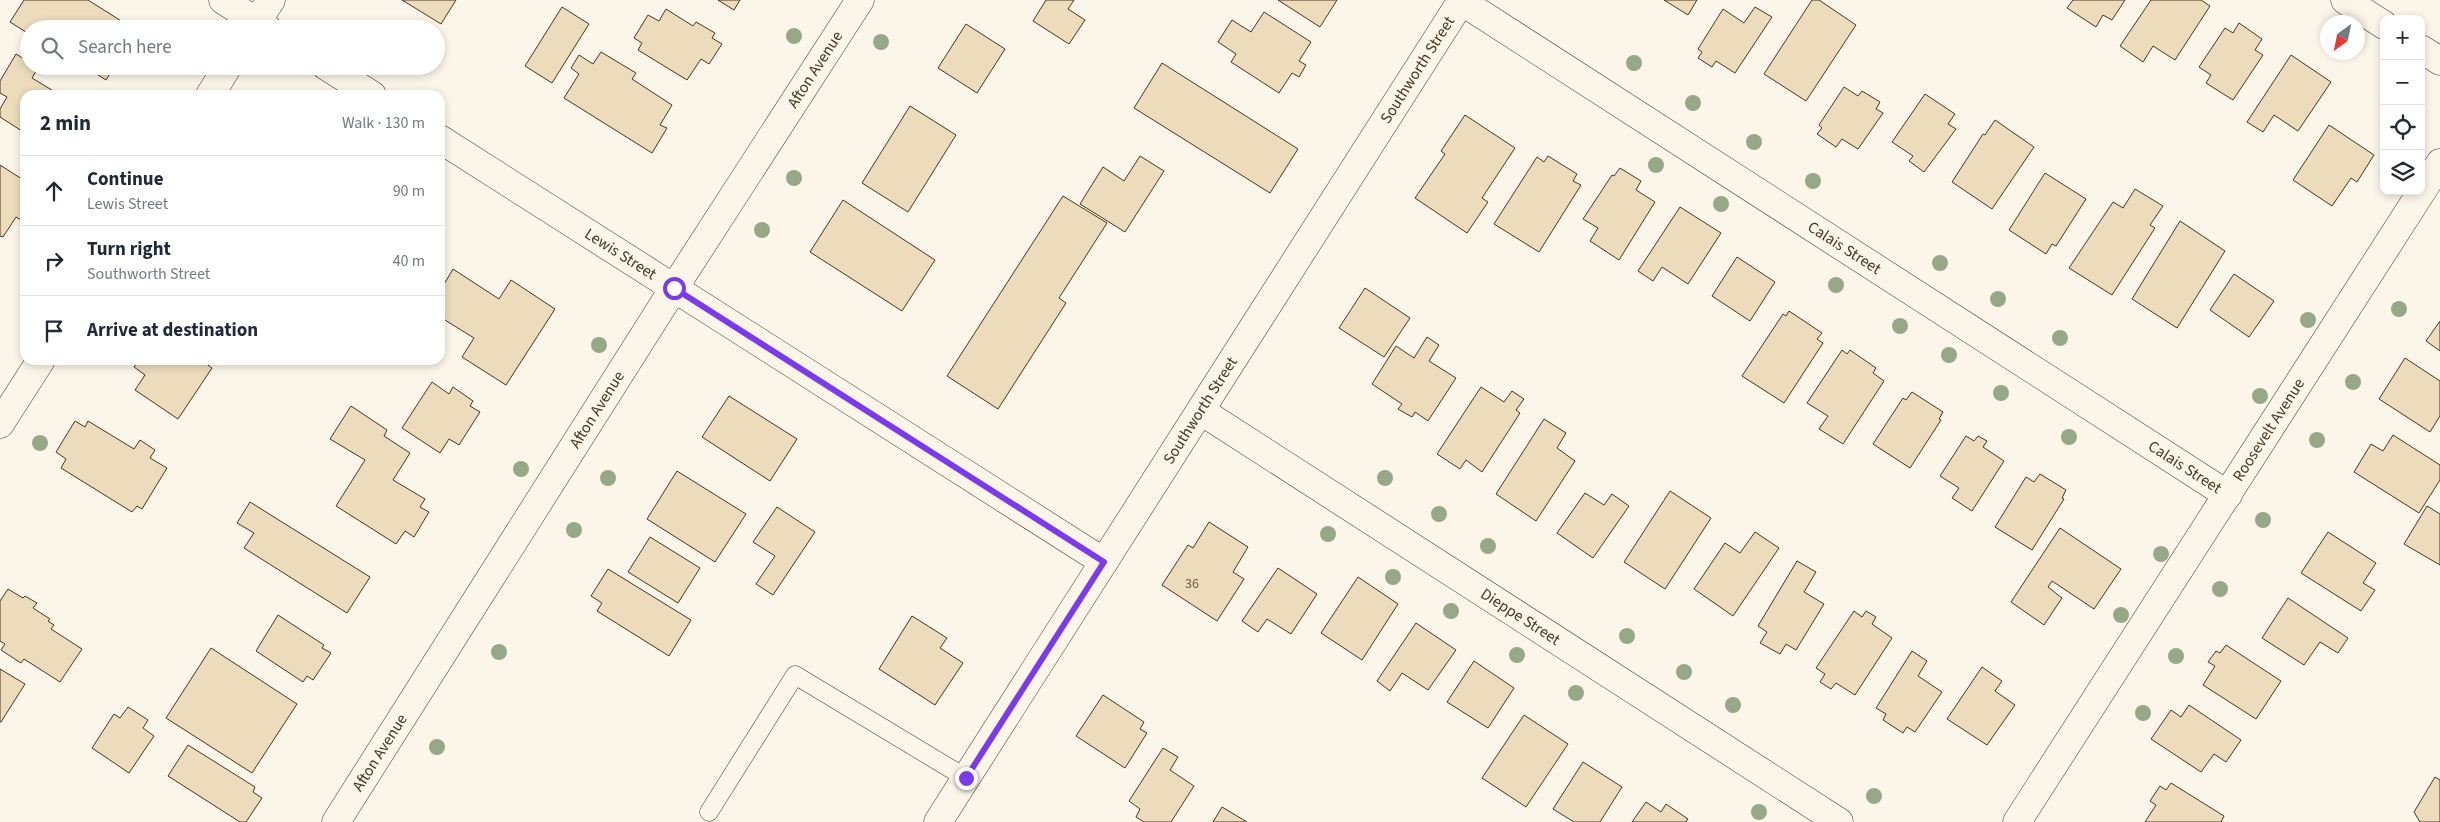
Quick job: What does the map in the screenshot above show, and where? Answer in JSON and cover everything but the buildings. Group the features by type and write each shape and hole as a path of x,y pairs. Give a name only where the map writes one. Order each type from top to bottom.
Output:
{"street":[{"path":"223,0 262,20"},
{"name":"Afton Avenue","path":"336,822 674,288 860,0"},
{"path":"2346,0 2380,22"},
{"name":"Southworth Street","path":"946,819 966,778 1461,1"},
{"name":"Calais Street","path":"1461,1 2228,495"},
{"path":"2425,52 2440,61"},
{"path":"213,90 222,75"},
{"path":"340,75 364,90"},
{"name":"Lewis Street","path":"445,142 1104,562"},
{"name":"Roosevelt Avenue","path":"2017,822 2440,163"},
{"path":"0,424 38,365"},
{"name":"Dieppe Street","path":"1201,411 1839,822"}],"lane":[{"path":"709,812 795,675 966,778"}],"route":[{"path":"674,288 1104,562 966,778"}]}
